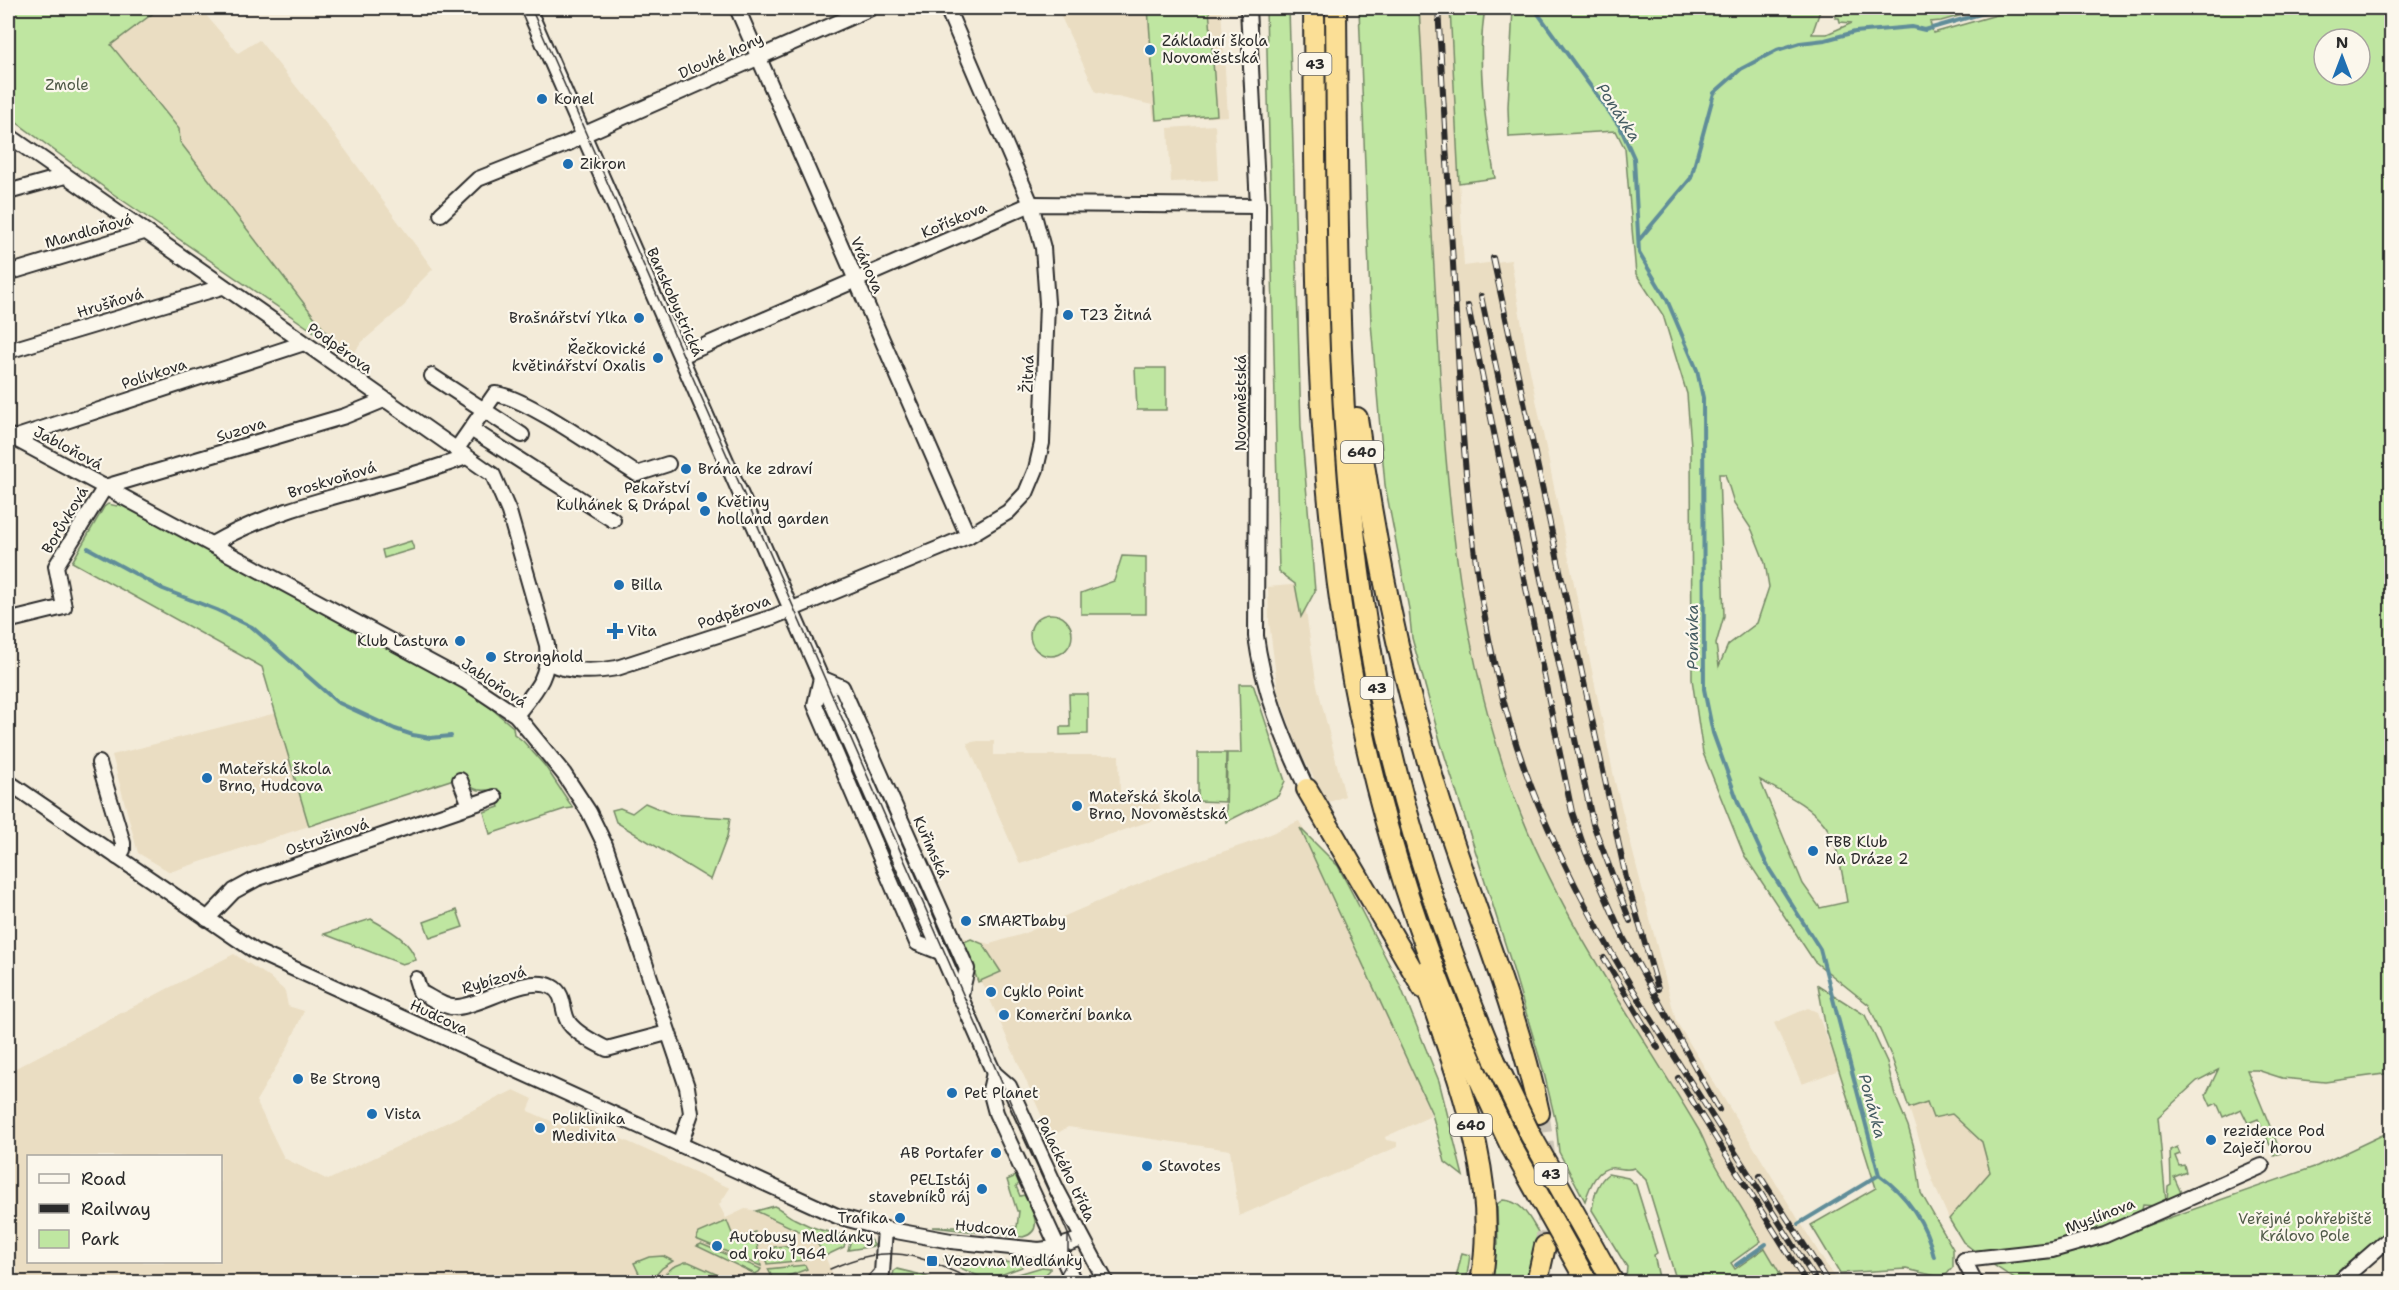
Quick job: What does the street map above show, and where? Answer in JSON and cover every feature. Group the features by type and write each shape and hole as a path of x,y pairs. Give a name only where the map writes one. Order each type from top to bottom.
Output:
{"highway":[{"name":"43","path":"1314,8 1320,380 1330,512 1349,660 1378,793 1418,926 1464,1046 1510,1144 1587,1282"},
{"name":"43","path":"1336,8 1342,370 1356,541 1366,626 1378,692 1403,804 1423,871 1467,993 1495,1061 1530,1134 1613,1282"},
{"name":"640","path":"1340,297 1375,537 1406,680 1442,808 1515,1023 1539,1113"},
{"path":"1307,789 1435,1010 1470,1087 1510,1144"},
{"name":"640","path":"1396,859 1406,925 1463,1095 1481,1169 1485,1243 1481,1282"},
{"path":"1537,1282 1545,1246"}],"street":[{"name":"Banskobystrická","path":"528,8 792,609"},
{"name":"Vránova","path":"737,8 968,536"},
{"name":"Dlouhé hony","path":"441,214 478,179 569,143 871,8"},
{"name":"Žitná","path":"792,609 968,536 1008,512 1026,493 1036,470 1043,424 1046,276 1043,248 1031,204 947,8"},
{"name":"Novoměstská","path":"1248,8 1258,206 1256,636 1261,664 1278,722 1307,789"},
{"name":"Podpěrova","path":"8,135 494,476 509,512 547,645 549,663 561,669 593,672 626,666 792,609"},
{"path":"8,192 65,176"},
{"name":"Kořískova","path":"681,356 1031,204 1258,206"},
{"name":"Mandloňová","path":"8,273 144,232"},
{"name":"Hrušňová","path":"8,351 222,287"},
{"name":"Polívkova","path":"11,436 304,343"},
{"path":"432,376 522,435"},
{"path":"461,453 471,429 495,394 506,394 637,474 668,464"},
{"name":"Suzova","path":"105,487 345,416 384,399"},
{"path":"471,429 613,520"},
{"name":"Jabloňová","path":"11,436 465,681 516,715 576,790 601,837 687,1087 691,1113 680,1145"},
{"name":"Broskvoňová","path":"212,544 237,530 281,513 461,453"},
{"name":"Borůvková","path":"12,620 64,607 56,566 105,487"},
{"path":"792,609 960,998"},
{"path":"516,715 537,690 549,663"},
{"name":"Kuřimská","path":"821,678 842,687 967,969 960,998"},
{"path":"99,763 123,843 123,850 117,857"},
{"path":"460,780 470,805"},
{"name":"Hudcova","path":"8,782 255,951 837,1216 885,1229 951,1241 1039,1250 1058,1247 1082,1239"},
{"name":"Ostružinová","path":"207,919 234,891 256,879 495,797"},
{"name":"Rybízová","path":"416,979 420,992 444,1005 457,1008 534,984 550,986 560,993 569,1023 592,1041 607,1049 667,1033"},
{"name":"Palackého třída","path":"960,998 994,1073 1009,1086 1082,1239 1106,1282"},
{"name":"Palackého třída","path":"994,1073 990,1090 993,1104 1031,1193 1074,1282"},
{"name":"Myslínova","path":"1975,1282 1964,1260 2052,1250 2105,1235 2262,1166"},
{"path":"874,1282 882,1273 885,1229"},
{"path":"2339,1282 2391,1236"}],"shaded area":[{"path":"160,8 200,8 238,53 259,40 327,125 433,269 416,286 405,305 362,342 351,357 339,348 180,142 179,128 111,44"},
{"name":"Základní škola Novoměstská","path":"1057,8 1221,8 1228,116 1154,121 1152,105 1096,92"},
{"path":"1419,8 1449,8 1464,266 1511,260 1527,356 1615,782 1676,1021 1837,1282 1785,1282 1710,1155 1699,1130 1621,1007 1574,925 1531,838 1497,748 1472,654 1462,605 1449,502"},
{"path":"1215,125 1218,180 1171,182 1168,128"},
{"path":"1302,584 1316,681 1345,796 1327,803 1299,750 1278,692 1269,621 1268,587"},
{"name":"Mateřská škola Brno, Hudcova","path":"276,713 309,826 170,872 138,853 112,755"},
{"name":"Mateřská škola Brno, Novoměstská","path":"994,741 994,755 1119,755 1120,793 1159,793 1160,818 1020,864 967,743"},
{"path":"1299,821 1346,906 1383,988 1431,1116 1385,1137 1386,1140 1397,1142 1397,1147 1239,1216 1230,1150 1068,1127 1051,1137 983,984 976,980 961,937 990,944 1023,934 1176,868 1254,841"},
{"path":"234,954 268,976 285,991 288,1006 304,1011 288,1047 256,1101 284,1158 328,1180 514,1090 533,1099 528,1111 565,1127 571,1116 730,1188 719,1205 726,1218 745,1209 753,1210 814,1238 820,1245 836,1282 8,1282 8,1072"},
{"path":"1808,1008 1817,1012 1839,1070 1802,1084 1774,1023"},
{"path":"1927,1102 1952,1114 1982,1142 1990,1172 1949,1219 1933,1182 1909,1108"}],"green space":[{"name":"Zmole","path":"8,8 160,8 111,45 179,129 180,142 339,349 109,191 8,116"},
{"path":"1148,8 1209,8 1217,115 1156,120"},
{"path":"1266,8 1289,8 1301,426 1315,591 1301,617 1295,584 1279,572"},
{"path":"1359,8 1419,8 1444,427 1456,548 1476,669 1511,788 1549,877 1572,920 1699,1130 1711,1156 1761,1241 1731,1263 1735,1269 1765,1248 1785,1282 1677,1282 1646,1180 1634,1168 1603,1170 1595,1178 1585,1201 1559,1152 1556,1123 1544,1073 1441,744 1412,638 1409,609 1385,485 1371,323"},
{"path":"1450,8 1485,8 1481,50 1482,71 1485,115 1495,178 1459,183"},
{"path":"1513,8 1821,8 1812,34 1827,34 1852,23 1840,22 1839,18 1835,18 1837,14 1833,8 1987,8 1930,22 1933,33 2021,8 2391,8 2391,1073 2325,1082 2282,1078 2257,1070 2247,1070 2281,1153 2274,1156 2273,1153 2277,1151 2273,1144 2270,1145 2258,1119 2248,1123 2241,1109 2223,1117 2217,1103 2211,1106 2206,1095 2218,1070 2197,1081 2158,1117 2166,1202 2156,1206 2143,1205 2141,1214 2070,1240 1976,1252 1963,1242 1949,1219 1990,1172 1982,1142 1952,1114 1933,1118 1927,1102 1909,1108 1892,1058 1869,1005 1814,961 1744,855 1703,753 1692,679 1691,446 1687,394 1663,315 1636,274 1625,149 1616,131 1509,137 1508,107","holes":["1719,474 1725,474 1734,503 1752,530 1765,563 1769,587 1757,623 1728,645 1719,666 1716,644 1724,616","1760,780 1803,805 1825,825 1837,851 1847,902 1820,908 1803,884"]},
{"path":"1135,368 1166,368 1166,410 1137,410"},
{"path":"120,503 461,687 513,727 514,734 545,766 573,808 490,834 484,812 499,807 494,789 476,789 469,785 463,776 309,826 262,667 72,562 104,507 108,504 117,506"},
{"path":"411,541 414,549 384,558 382,550"},
{"path":"1122,556 1146,557 1146,614 1081,614 1081,593 1114,581"},
{"path":"1051,614 1059,615 1066,620 1071,627 1071,643 1066,650 1059,655 1051,656 1043,655 1036,650 1031,643 1030,635 1031,627 1036,620 1043,615"},
{"path":"1239,684 1253,684 1285,781 1278,796 1226,822 1227,753 1241,753"},
{"path":"1069,694 1088,694 1088,734 1060,735 1060,727 1070,727"},
{"path":"1198,753 1226,753 1225,802 1198,801"},
{"path":"645,803 671,814 730,818 727,837 711,880 616,822 612,810 620,808 632,813"},
{"path":"1300,828 1338,866 1400,985 1439,1081 1463,1176 1445,1162 1432,1114"},
{"path":"457,910 463,927 430,938 424,922"},
{"path":"371,919 391,931 409,946 416,960 402,964 324,934"},
{"path":"971,939 983,944 1001,972 978,982 964,942"},
{"path":"1818,985 1865,1015 1887,1062 1895,1095 1908,1126 1915,1151 1921,1193 1953,1249 1953,1267 1947,1274 1940,1277 1906,1269 1840,1273 1811,1225 1876,1188 1826,1029"},
{"name":"Veřejné pohřebiště Královo Pole","path":"2391,1131 2391,1231 2344,1266 2328,1282 2082,1282 2081,1279 2071,1282 2019,1282 1989,1262 2065,1254 2317,1166"},
{"path":"2177,1147 2180,1154 2175,1156 2179,1166 2184,1165 2186,1172 2174,1177 2182,1195 2167,1202 2168,1186 2171,1184 2170,1150"},
{"path":"1608,1174 1628,1178 1636,1185 1657,1253 1654,1255 1660,1282 1629,1282 1626,1277 1627,1267 1592,1210 1599,1185"},
{"path":"1016,1176 1019,1184 1016,1186 1020,1196 1024,1195 1035,1219 1034,1230 1030,1234 1023,1237 932,1227 1017,1227 1019,1211 1017,1211 1007,1180"},
{"path":"1503,1200 1520,1207 1538,1232 1527,1282 1492,1282 1495,1245 1498,1245 1497,1204"},
{"path":"774,1206 807,1225 827,1232 847,1235 844,1247 825,1256 814,1238 756,1211"},
{"path":"727,1221 735,1241 755,1232 761,1266 696,1239 699,1233"},
{"path":"852,1236 868,1237 875,1246 848,1250"},
{"path":"701,1244 761,1269 755,1274 697,1246"},
{"path":"784,1246 802,1252 805,1260 767,1264 766,1259 774,1247"},
{"path":"1462,1253 1470,1255 1466,1282 1455,1282"},
{"path":"663,1256 673,1261 662,1268 650,1282 643,1282 634,1263 649,1257"},
{"path":"947,1256 1022,1264 1022,1267 987,1280 945,1261 944,1258"},
{"path":"685,1262 734,1282 656,1282 673,1267"},
{"path":"805,1265 807,1269 783,1278 772,1277 768,1269"},
{"path":"1042,1267 1050,1268 1050,1270 1038,1282 992,1282"},
{"path":"897,1269 942,1282 891,1282 894,1271"}],"waterway":[{"name":"Ponávka","path":"1534,8 1620,127 1634,158 1639,253 1667,300 1697,370 1703,398 1704,689 1713,733 1738,802 1768,867 1820,949 1879,1175 1899,1192 1921,1221 1934,1257"},
{"path":"1639,240 1691,178 1714,93 1741,69 1777,50 1800,43 1825,40 1855,32 1912,27 1925,30 2001,8"},
{"path":"88,548 163,589 217,610 252,627 337,702 413,735 430,738 451,736"},
{"path":"1798,1224 1879,1175"},
{"path":"1736,1265 1766,1244"}],"tunnel":[{"path":"1539,1113 1547,1179 1545,1246"}],"tram line":[{"path":"531,8 1072,1243"},
{"path":"1056,1282 1068,1261 1068,1235"},
{"path":"1069,1250 1083,1282"},
{"path":"830,1269 871,1255 905,1255 938,1265 977,1282"}],"railway":[{"path":"1438,8 1468,494 1484,613 1511,729 1548,828 1609,949 1817,1282"},
{"path":"1493,258 1626,878 1658,989"},
{"path":"1481,296 1593,824 1630,921"},
{"path":"1468,306 1572,812 1586,853 1624,939 1719,1110"},
{"path":"1604,958 1658,1048"},
{"path":"1678,1078 1806,1282"},
{"path":"1760,1176 1828,1282"}],"place":[{"name":"Základní škola Novoměstská","path":"1150,50"},
{"name":"Konel","path":"542,99"},
{"name":"Zikron","path":"568,164"},
{"name":"T23 Žitná","path":"1068,315"},
{"name":"Brašnářství Ylka","path":"639,318"},
{"name":"Řečkovické květinářství Oxalis","path":"658,358"},
{"name":"Brána ke zdraví","path":"686,469"},
{"name":"Pekařství Kulhánek & Drápal","path":"702,497"},
{"name":"Květiny holland garden","path":"705,511"},
{"name":"Billa","path":"619,585"},
{"name":"Vita","path":"615,631"},
{"name":"Klub Lastura","path":"460,641"},
{"name":"Stronghold","path":"491,657"},
{"name":"Mateřská škola Brno, Hudcova","path":"207,778"},
{"name":"Mateřská škola Brno, Novoměstská","path":"1077,806"},
{"name":"FBB Klub Na Dráze 2","path":"1813,851"},
{"name":"SMARTbaby","path":"966,921"},
{"name":"Cyklo Point","path":"991,992"},
{"name":"Komerční banka","path":"1004,1015"},
{"name":"Be Strong","path":"298,1079"},
{"name":"Pet Planet","path":"952,1093"},
{"name":"Vista","path":"372,1114"},
{"name":"Poliklinika Medivita","path":"540,1128"},
{"name":"rezidence Pod Zaječí horou","path":"2211,1140"},
{"name":"AB Portafer","path":"996,1153"},
{"name":"Stavotes","path":"1147,1166"},
{"name":"PELIstáj stavebníků ráj","path":"982,1189"},
{"name":"Trafika","path":"900,1218"},
{"name":"Autobusy Medlánky od roku 1964","path":"717,1246"},
{"name":"Vozovna Medlánky","path":"932,1261"}]}
